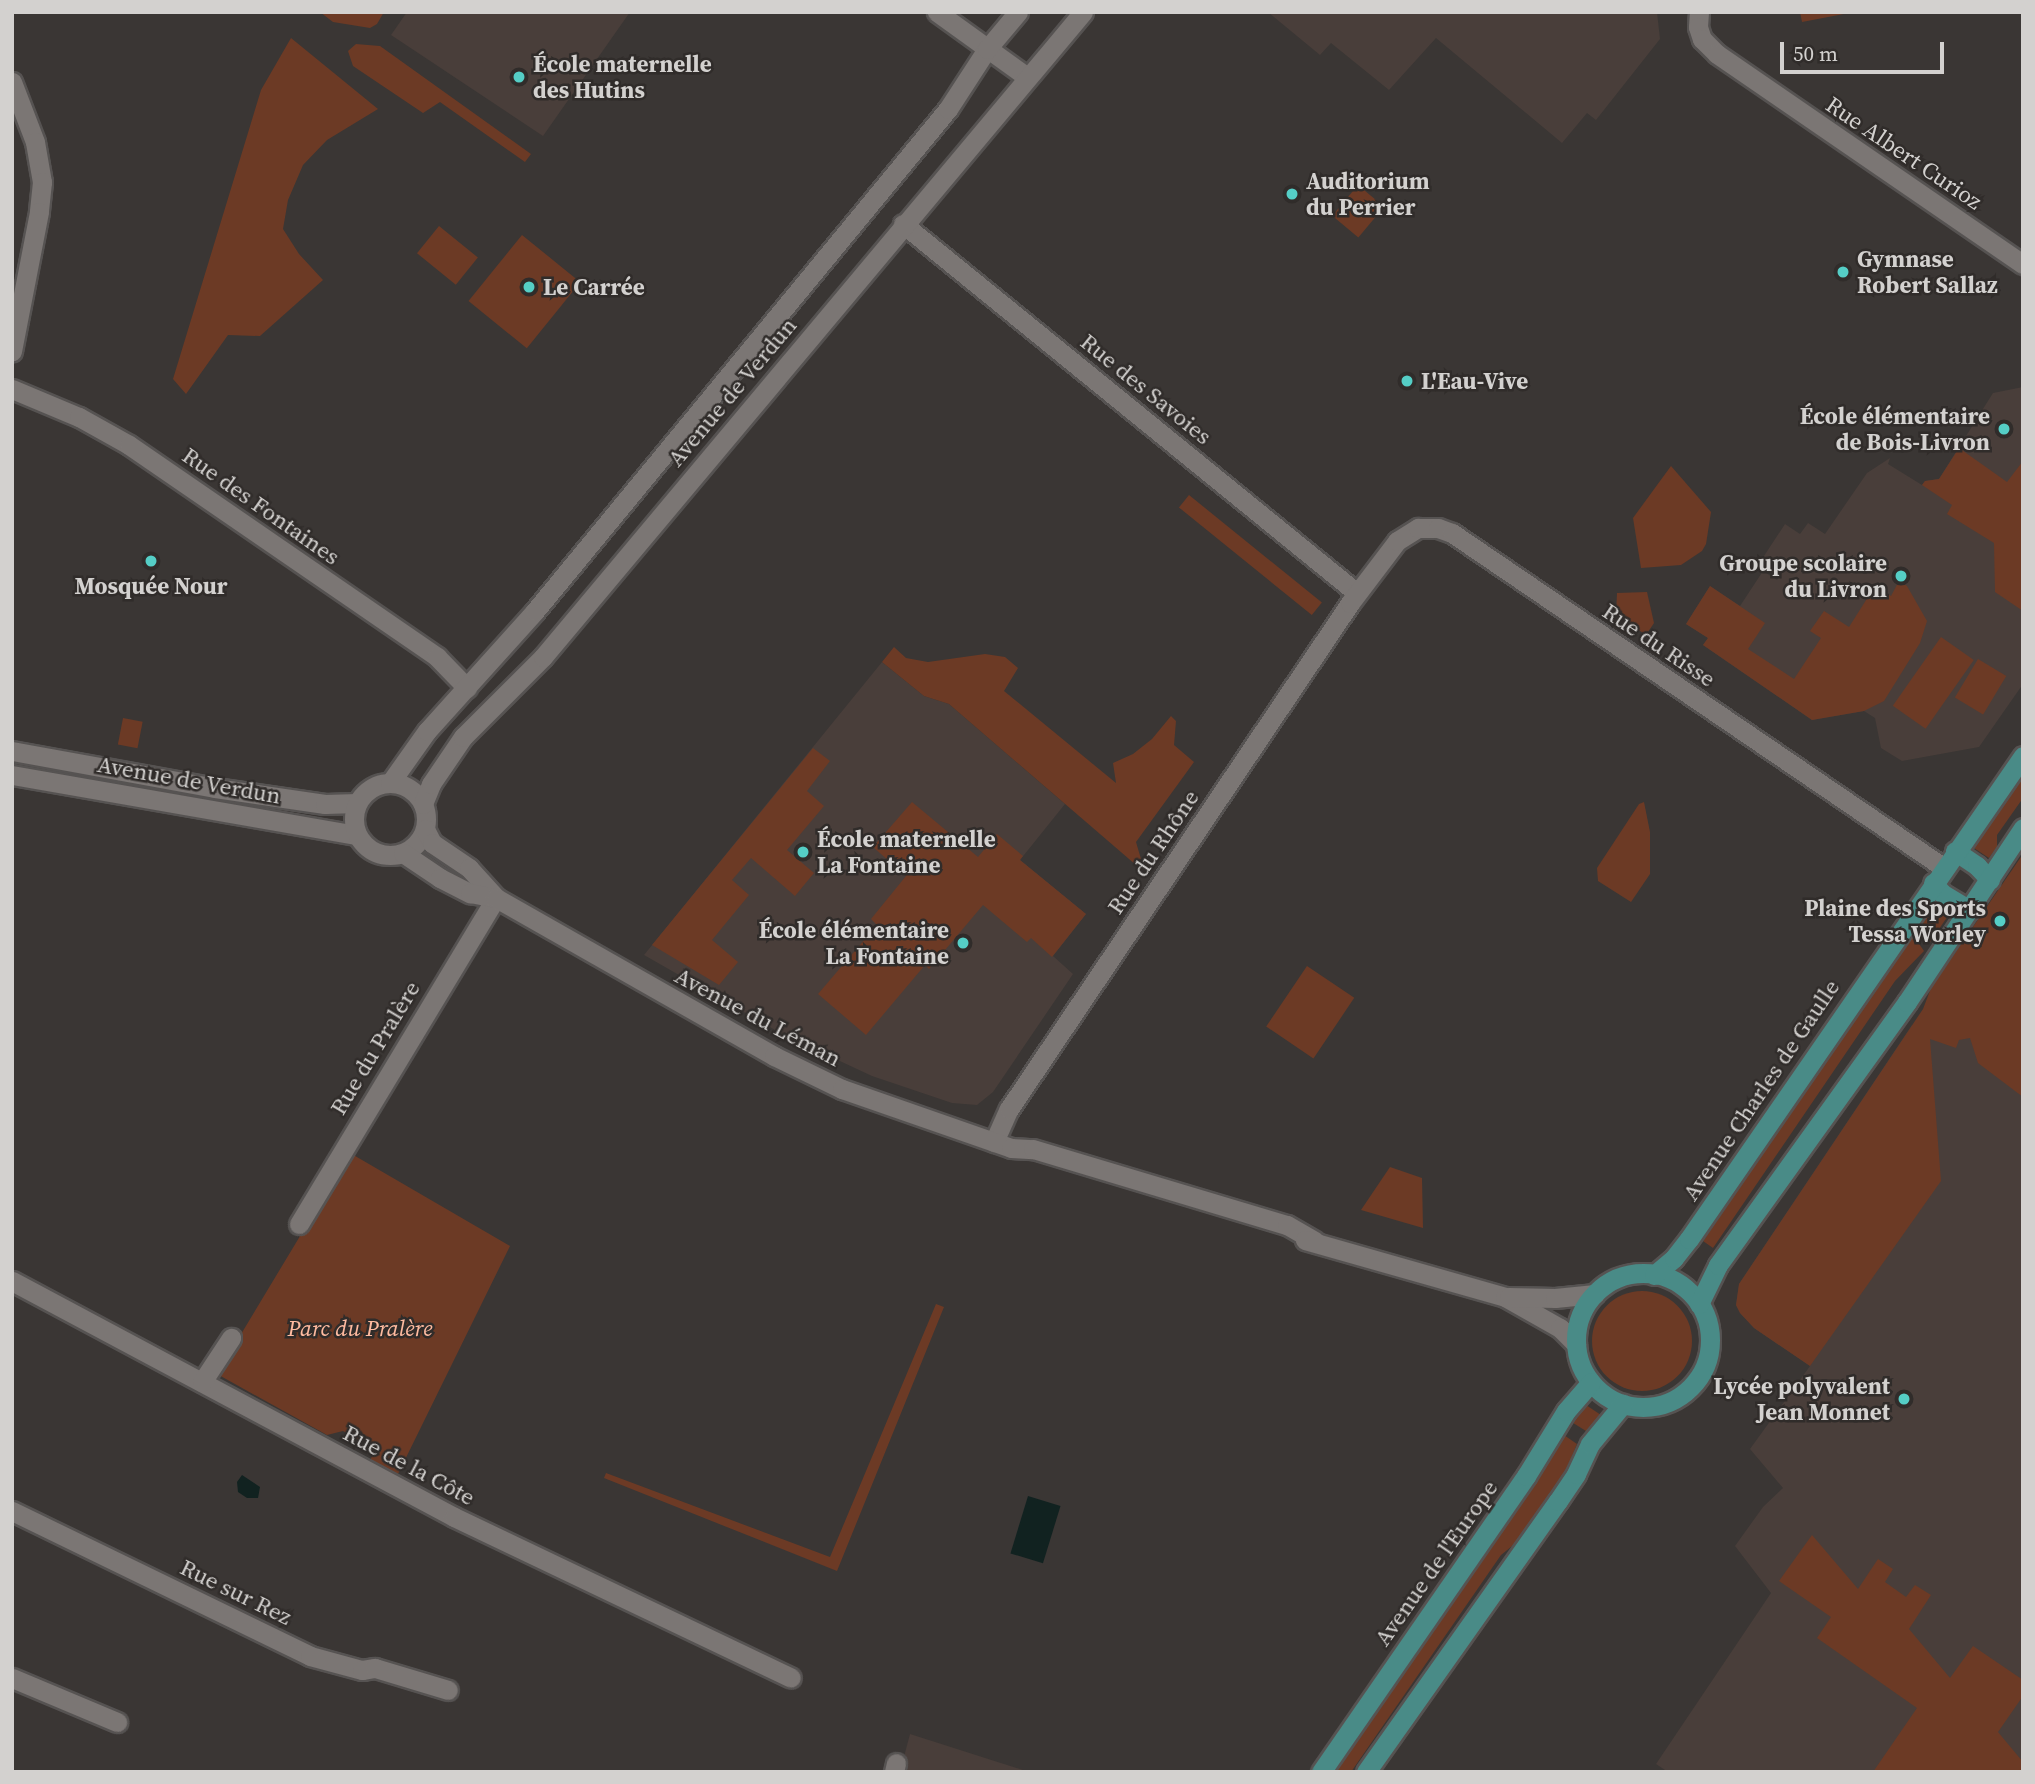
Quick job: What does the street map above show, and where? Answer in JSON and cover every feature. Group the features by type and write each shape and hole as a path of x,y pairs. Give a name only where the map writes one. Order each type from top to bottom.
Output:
{"main road":[{"name":"Avenue Charles de Gaulle","path":"1654,1275 1674,1258 1689,1239 1938,875 2023,756"},
{"path":"1699,1304 1718,1265 1744,1234 1970,910 2023,828"},
{"path":"1955,851 1980,868 1990,880"},
{"path":"1938,875 1943,894 1970,910"},
{"path":"1636,1274 1654,1275 1685,1288 1699,1304 1710,1338 1708,1356 1697,1380 1684,1393 1664,1404 1649,1407 1623,1404 1605,1395 1591,1382 1580,1364 1576,1344 1580,1317 1595,1294 1618,1279 1636,1274"},
{"name":"Avenue de l'Europe","path":"1321,1772 1526,1476 1566,1411 1591,1382"},
{"path":"1366,1772 1558,1501 1576,1474 1590,1444 1623,1404"}],"street":[{"path":"937,12 1027,77"},
{"name":"Avenue de Verdun","path":"390,783 427,731 535,611 939,120 987,48 1018,12"},
{"name":"Avenue de Verdun","path":"423,804 431,784 457,744 542,657 1083,12"},
{"name":"Rue Albert Curioz","path":"1699,20 1702,39 1717,54 2023,264"},
{"path":"12,82 35,142 42,182 12,351"},
{"name":"Rue des Savoies","path":"903,224 1357,593"},
{"name":"Rue des Fontaines","path":"12,388 79,417 129,445 437,657 467,688"},
{"name":"Rue du Risse","path":"1357,593 1402,535 1418,528 1446,530 1938,875"},
{"name":"Rue du Rhône","path":"1003,1145 1009,1109 1357,593"},
{"name":"Avenue de Verdun","path":"12,751 229,790 324,804 357,803"},
{"name":"Avenue de Verdun","path":"12,775 357,835"},
{"path":"390,783 408,788 423,804 425,828 419,841 403,853 377,853 365,846 357,835 353,819 357,803 372,787 390,783"},
{"name":"Avenue du Léman","path":"425,828 432,843 469,868 496,898"},
{"name":"Avenue du Léman","path":"403,853 430,872 470,893 496,898 793,1065 842,1089 1003,1145 1031,1161 1284,1238 1315,1241 1505,1297 1554,1324 1576,1344"},
{"name":"Rue du Pralère","path":"299,1224 496,898"},
{"name":"Rue de la Côte","path":"12,1281 454,1517 791,1678"},
{"name":"Avenue du Léman","path":"1505,1297 1555,1298 1595,1294"},
{"path":"202,1382 231,1338"},
{"name":"Rue sur Rez","path":"12,1511 310,1656 362,1670 375,1668 448,1690"},
{"path":"12,1678 117,1722"}],"shaded area":[{"name":"École maternelle des Hutins","path":"407,12 630,12 543,136 391,35"},
{"path":"1268,12 1657,12 1660,39 1596,120 1587,113 1562,143 1436,38 1389,90 1331,43 1320,55"},
{"name":"Groupe scolaire du Livron","path":"2023,387 2023,684 1979,747 1902,761 1881,748 1875,718 1864,711 1812,720 1703,645 1708,638 1686,624 1710,586 1740,606 1763,571 1777,580 1782,572 1762,559 1785,524 1800,534 1808,523 1825,534 1867,473 1890,458 1888,464 1922,485 1925,481 1939,479 1993,393"},
{"path":"882,662 924,696 949,704 1065,804 1020,860 1086,914 1053,956 1073,974 993,1092 977,1105 952,1103 872,1076 784,1035 644,955"},
{"name":"Lycée polyvalent Jean Monnet","path":"1912,1025 2023,1032 2023,1772 1668,1772 1656,1764 1771,1593 1735,1546 1763,1507 1783,1488 1750,1449 1810,1366 1754,1328 1740,1313 1736,1305 1739,1284"},
{"path":"242,1475 260,1487 258,1498 247,1498 238,1492 237,1482"},
{"path":"1028,1496 1061,1506 1043,1563 1010,1553"},
{"path":"910,1734 1029,1772 900,1772"}],"green space":[{"path":"320,12 384,12 377,24 370,28 333,22"},
{"path":"1800,12 1848,12 1849,13 1802,22"},
{"path":"291,38 378,109 327,140 303,165 288,200 283,229 299,254 323,280 260,336 228,335 186,394 173,379 261,90"},
{"path":"356,44 380,46 531,154 525,162 440,102 423,113 353,66 348,51"},
{"path":"1358,185 1384,207 1358,237 1332,216"},
{"path":"439,226 478,257 456,285 417,253"},
{"name":"Le Carrée","path":"522,235 580,282 527,348 469,301"},
{"path":"1959,448 2007,482 2023,461 2023,611 1995,592 1994,543 1947,514 1952,505 1922,485 1925,481 1939,479"},
{"path":"1671,466 1711,512 1706,544 1702,551 1681,565 1641,568 1633,518"},
{"path":"1189,495 1322,603 1312,615 1179,507"},
{"path":"1899,581 1907,586 1927,621 1920,643 1884,701 1864,711 1812,720 1703,645 1708,638 1686,624 1710,586 1765,623 1748,649 1794,679 1821,638 1810,631 1824,611 1849,627 1875,586 1891,596"},
{"path":"1647,592 1654,623 1646,635 1616,615 1617,593"},
{"path":"1941,637 1974,660 1926,729 1893,706"},
{"path":"894,647 906,658 928,662 985,654 1005,657 1018,668 1004,691 1116,783 1113,763 1133,754 1152,739 1171,716 1176,721 1174,745 1194,762 1136,842 1141,859 1136,865 949,704 924,696 882,662"},
{"path":"1978,659 2006,676 1983,715 1955,698"},
{"path":"123,718 143,722 137,748 118,745"},
{"path":"813,748 830,761 807,791 824,806 787,850 814,873 795,896 751,858 732,880 749,895 712,940 738,962 719,985 652,945"},
{"path":"2023,777 2023,798 1997,835 1997,847 1989,858 1968,844 1978,829 1997,815"},
{"path":"912,802 978,857 997,834 1023,856 1020,860 1086,914 1052,957 1031,938 1027,942 983,905 929,969 925,965 866,1035 818,994 877,925 871,919 906,876 873,847"},
{"path":"1644,802 1650,832 1650,874 1631,902 1598,881 1597,868 1639,804"},
{"path":"2023,854 2023,1097 1978,1063 1970,1038 1959,1040 1956,1048 1930,1039 1941,1181 1810,1366 1754,1328 1740,1313 1736,1305 1739,1284 1923,1009 1931,988"},
{"path":"1931,899 1950,913 1930,942 1916,922"},
{"path":"1910,931 1924,951 1895,981 1713,1248 1703,1241 1904,948"},
{"path":"1307,966 1354,998 1313,1058 1266,1027"},
{"name":"Parc du Pralère","path":"350,1153 510,1246 397,1476 369,1462 376,1449 343,1431 327,1435 217,1374"},
{"path":"1390,1167 1422,1178 1423,1228 1361,1210"},
{"path":"1642,1291 1670,1299 1684,1313 1692,1341 1684,1369 1670,1383 1642,1391 1614,1383 1600,1369 1592,1341 1600,1313 1614,1299"},
{"path":"936,1304 944,1307 837,1571 604,1478 606,1473 830,1557"},
{"path":"1583,1403 1601,1415 1586,1431 1570,1421"},
{"path":"1561,1433 1577,1444 1561,1483 1522,1538 1501,1555 1351,1772 1336,1772 1538,1479"},
{"path":"1812,1535 1858,1589 1878,1559 1893,1569 1885,1582 1906,1597 1915,1585 1931,1595 1909,1629 1950,1678 1973,1646 2023,1680 2023,1696 1998,1732 2023,1762 2023,1772 1873,1772 1917,1708 1817,1638 1831,1617 1779,1581"}],"place":[{"name":"École maternelle des Hutins","path":"519,77"},
{"name":"Auditorium du Perrier","path":"1292,194"},
{"name":"Gymnase Robert Sallaz","path":"1843,272"},
{"name":"Le Carrée","path":"529,287"},
{"name":"L'Eau-Vive","path":"1407,381"},
{"name":"École élémentaire de Bois-Livron","path":"2004,429"},
{"name":"Mosquée Nour","path":"151,561"},
{"name":"Groupe scolaire du Livron","path":"1901,576"},
{"name":"École maternelle La Fontaine","path":"803,852"},
{"name":"Plaine des Sports Tessa Worley","path":"2000,921"},
{"name":"École élémentaire La Fontaine","path":"963,943"},
{"name":"Lycée polyvalent Jean Monnet","path":"1904,1399"}]}
